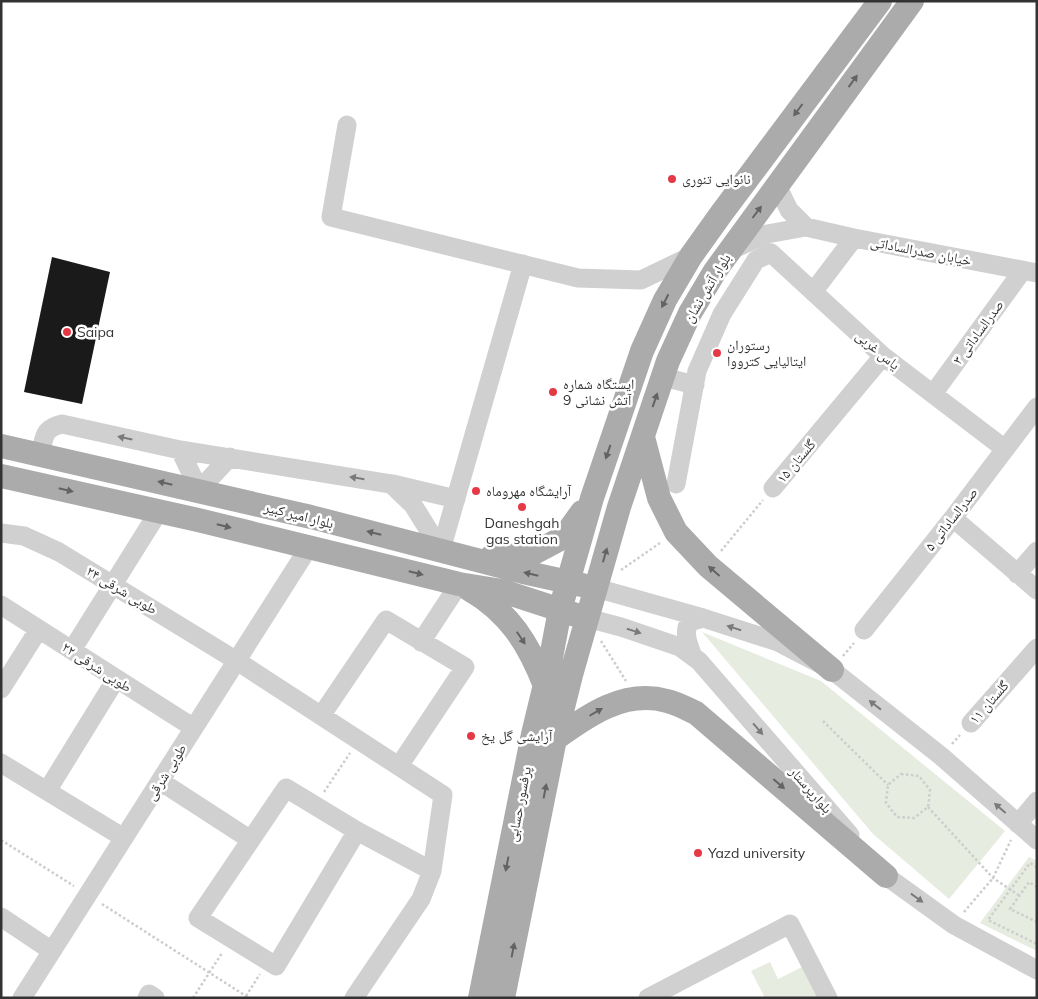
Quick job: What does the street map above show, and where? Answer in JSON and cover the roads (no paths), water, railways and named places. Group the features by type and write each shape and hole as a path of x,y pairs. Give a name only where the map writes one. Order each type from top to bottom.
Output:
{"main road":[{"name":"بلوار آتش نشان","path":"560,610 592,498 642,351 665,300 691,256 721,214 880,1"},
{"name":"بلوار آتش نشان","path":"587,618 619,507 663,377 690,313 729,251 912,1"},
{"path":"643,437 659,498 676,532 708,566 832,670"},
{"name":"بلوار امیر کبیر","path":"1,446 198,490 596,588"},
{"path":"33,483 40,455"},
{"name":"بلوار امیر کبیر","path":"1,476 159,511 459,584 502,591 587,618"},
{"path":"475,559 532,554 564,538 592,498"},
{"path":"459,584 485,598 506,616 536,661 545,686"},
{"name":"پرفسور حسابی","path":"480,998 531,743 545,686 560,610"},
{"name":"پرفسور حسابی","path":"503,998 555,739 587,618"},
{"path":"555,739 579,721 605,706 636,697 667,701 696,713 886,876"}],"street":[{"path":"347,125 331,217 578,278 641,280 691,256"},
{"path":"777,185 789,210 806,227"},
{"path":"729,251 767,234 806,227"},
{"name":"خیابان صدرالساداتی","path":"806,227 854,238 1030,271"},
{"path":"813,292 854,238"},
{"name":"یاس غربی","path":"695,384 697,371 722,314 756,260 771,253 883,356 1005,449"},
{"path":"441,550 523,264"},
{"name":"صدرالساداتی ۳","path":"933,394 1030,271"},
{"name":"گلستان ۱۵","path":"773,488 883,356"},
{"path":"663,377 695,384 676,484"},
{"name":"صدرالساداتی ۵","path":"864,630 953,518 1037,406"},
{"path":"40,455 46,431 51,426 62,424 180,450 391,484 456,499"},
{"path":"180,450 198,490 230,457"},
{"path":"391,484 413,505 441,550"},
{"path":"72,650 114,586 159,511"},
{"path":"953,518 1037,590"},
{"name":"طوبی شرقی ۲۴","path":"1,533 24,536 59,552 237,661 443,795 432,871"},
{"name":"طوبی شرقی","path":"22,998 309,547"},
{"path":"1017,574 1037,551"},
{"path":"421,642 459,584"},
{"path":"596,588 703,618 778,642 832,670 941,756 1037,840"},
{"name":"طوبی شرقی ۲۲","path":"1,605 194,728"},
{"name":"بلوارپرستار","path":"587,618 621,627 680,647 699,661 886,876 954,925 1037,970"},
{"path":"693,657 686,634 686,627 689,622 703,618"},
{"path":"321,716 386,620 465,667 399,766"},
{"path":"1,689 39,629"},
{"name":"گلستان ۱۱","path":"971,723 1037,648"},
{"path":"46,791 116,679"},
{"path":"1,763 124,838"},
{"path":"160,782 251,840"},
{"path":"354,998 421,899 432,871 357,831 286,788 198,918 276,966 357,831"},
{"path":"1018,824 1037,801"},
{"path":"1,917 52,951"},
{"path":"648,998 790,924 828,998"},
{"path":"148,998 150,994 155,998"}],"place":[{"name":"نانوایی تنوری","path":"672,179"},
{"name":"Saipa","path":"67,332"},
{"name":"رستوران ایتالیایی کترووا","path":"717,353"},
{"name":"ایستگاه شماره 9 آتش نشانی","path":"553,392"},
{"name":"آرایشگاه مهروماه","path":"476,491"},
{"name":"Daneshgah gas station","path":"522,507"},
{"name":"آرایشی گل یخ","path":"471,736"},
{"name":"Yazd university","path":"698,853"}]}
